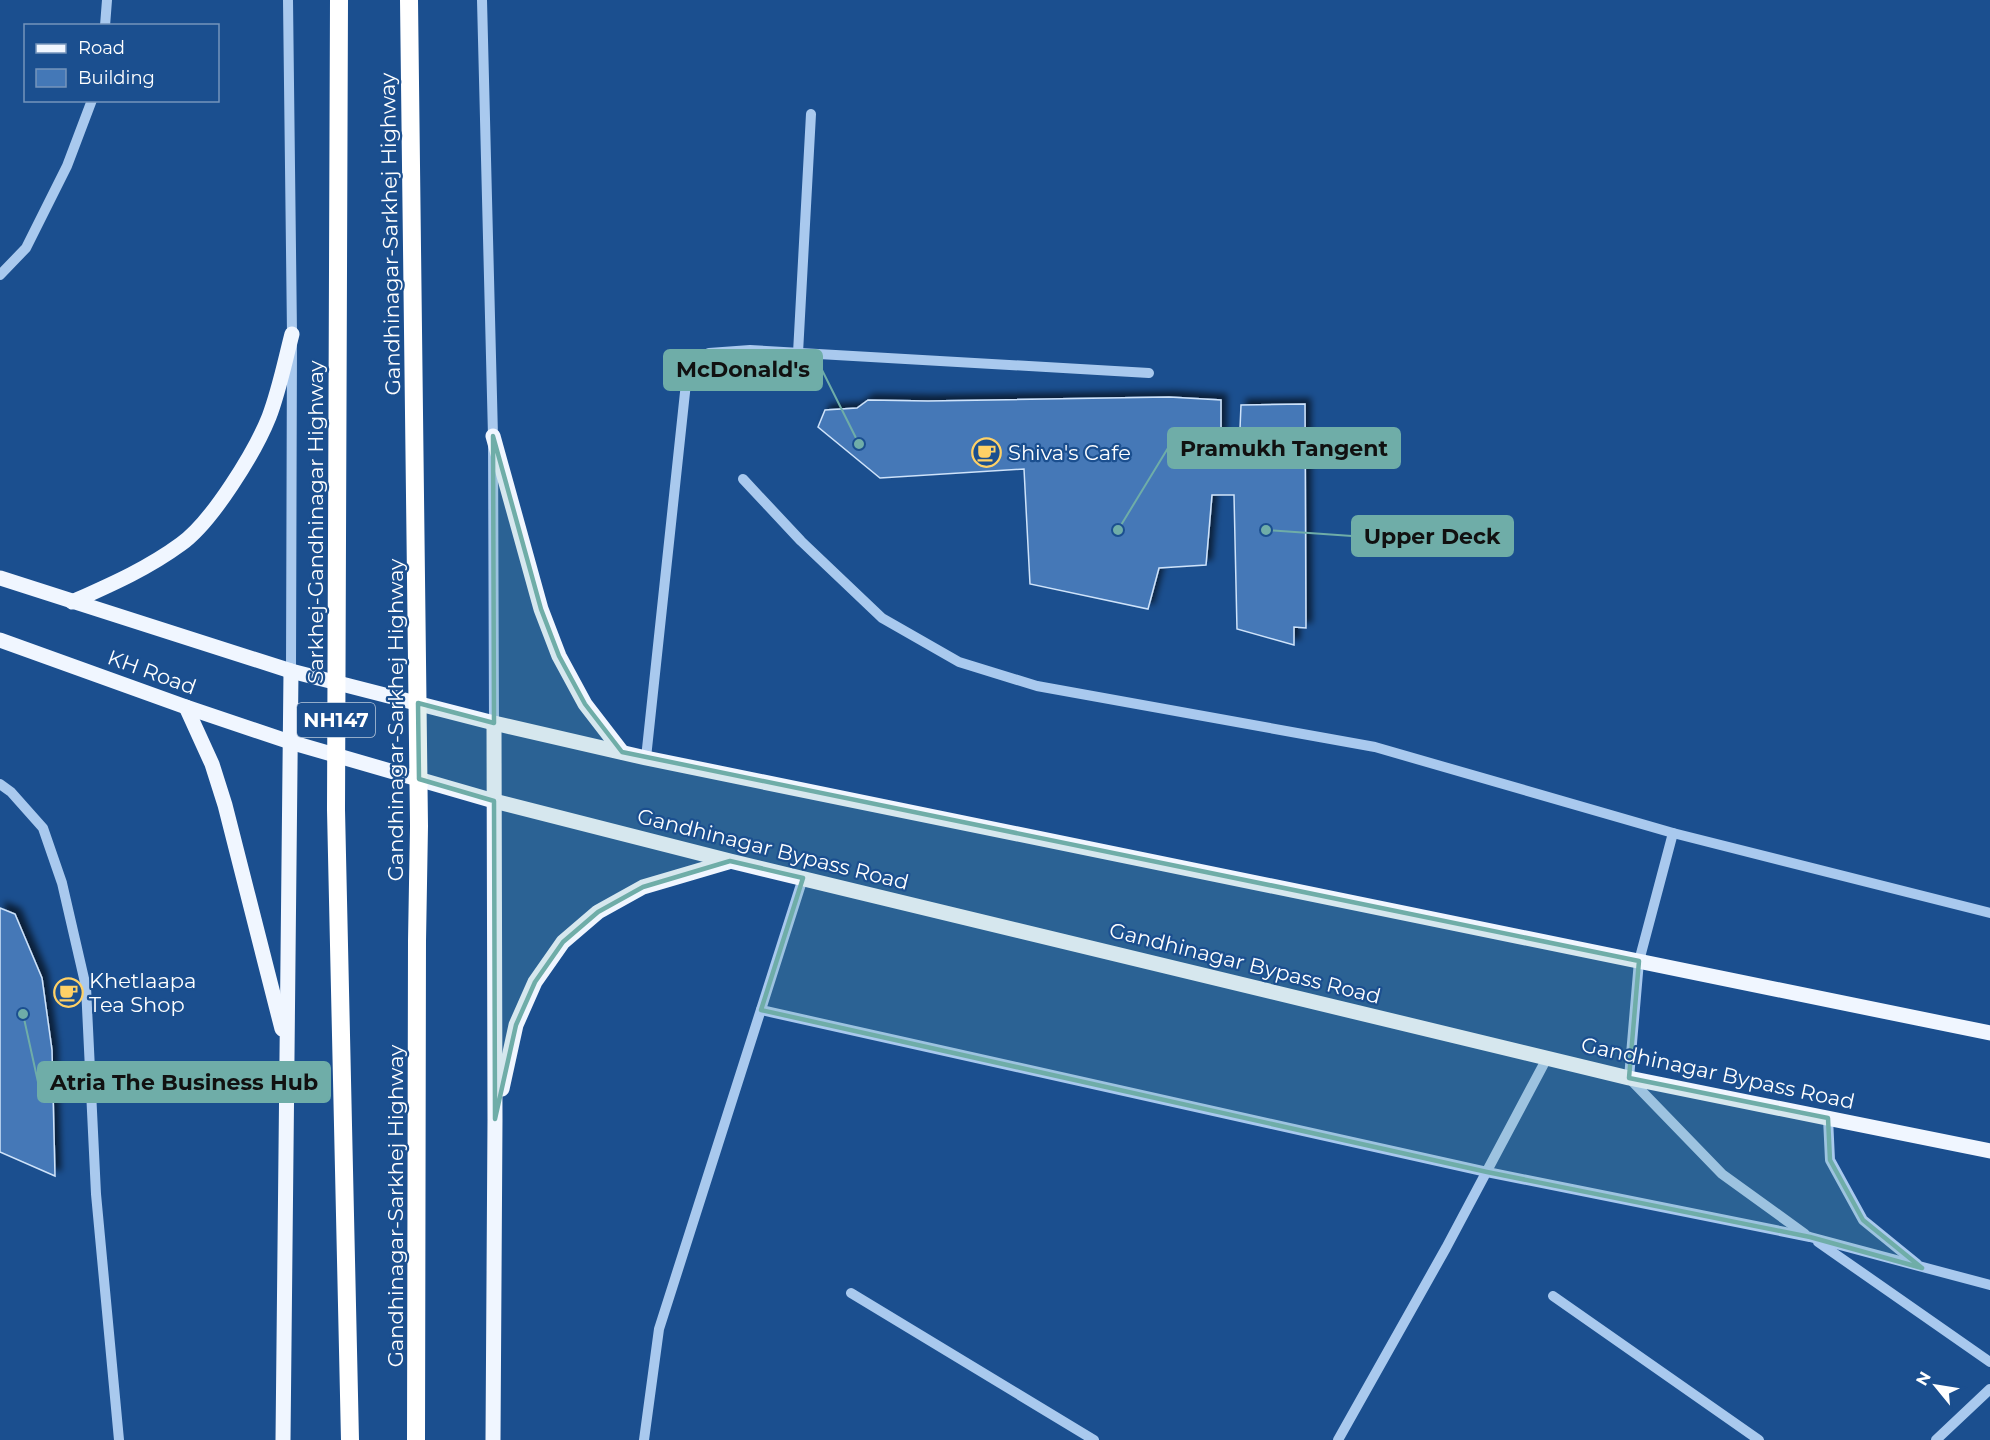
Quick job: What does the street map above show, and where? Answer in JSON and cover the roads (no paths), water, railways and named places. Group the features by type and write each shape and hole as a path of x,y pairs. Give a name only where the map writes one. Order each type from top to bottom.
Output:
{"highway":[{"name":"Sarkhej-Gandhinagar Highway","path":"339,0 336,810 351,1440"},
{"name":"Gandhinagar-Sarkhej Highway","path":"409,0 419,814 416,1440"}],"main road":[{"path":"72,602 132,575 183,543 216,508 247,459 269,417 292,334"},
{"path":"493,436 541,609 559,656 585,704 622,752"},
{"name":"KH Road","path":"0,579 291,670 494,723"},
{"name":"KH Road","path":"0,640 290,742 494,801"},
{"path":"283,1440 291,670"},
{"path":"186,707 212,764 225,805 287,1049"},
{"path":"493,1440 494,723 646,758 1990,1033"},
{"name":"Gandhinagar Bypass Road","path":"494,801 730,861 1629,1078 1990,1151"},
{"path":"495,1119 516,1025 535,982 562,942 598,912 643,887 730,861"}],"street":[{"path":"105,24 107,0"},
{"path":"288,0 292,334 291,670"},
{"path":"482,0 493,436 494,723"},
{"path":"0,275 26,248 67,166 91,102"},
{"path":"798,353 811,114"},
{"path":"646,758 686,383 709,352 750,350 1149,373"},
{"path":"743,479 801,541 882,618 958,662 1037,686 1375,747 1674,832 1990,913"},
{"path":"0,784 11,792 43,828 62,884 86,987 96,1194 119,1440"},
{"path":"1674,832 1639,961 1629,1078 1722,1174 1990,1362"},
{"path":"644,1440 659,1329 802,878"},
{"path":"761,1010 1486,1172 1810,1237 1990,1285"},
{"path":"1338,1440 1446,1248 1547,1058"},
{"path":"1828,1118 1830,1160 1863,1220 1922,1268"},
{"path":"851,1293 1094,1440"},
{"path":"1553,1296 1759,1440"},
{"path":"1936,1440 1990,1389"}],"place":[{"name":"McDonald's","path":"859,444"},
{"name":"Shiva's Cafe","path":"987,452"},
{"name":"Pramukh Tangent","path":"1118,530"},
{"name":"Upper Deck","path":"1266,530"},
{"name":"Khetlaapa Tea Shop","path":"68,992"},
{"name":"Atria The Business Hub","path":"23,1014"}]}
